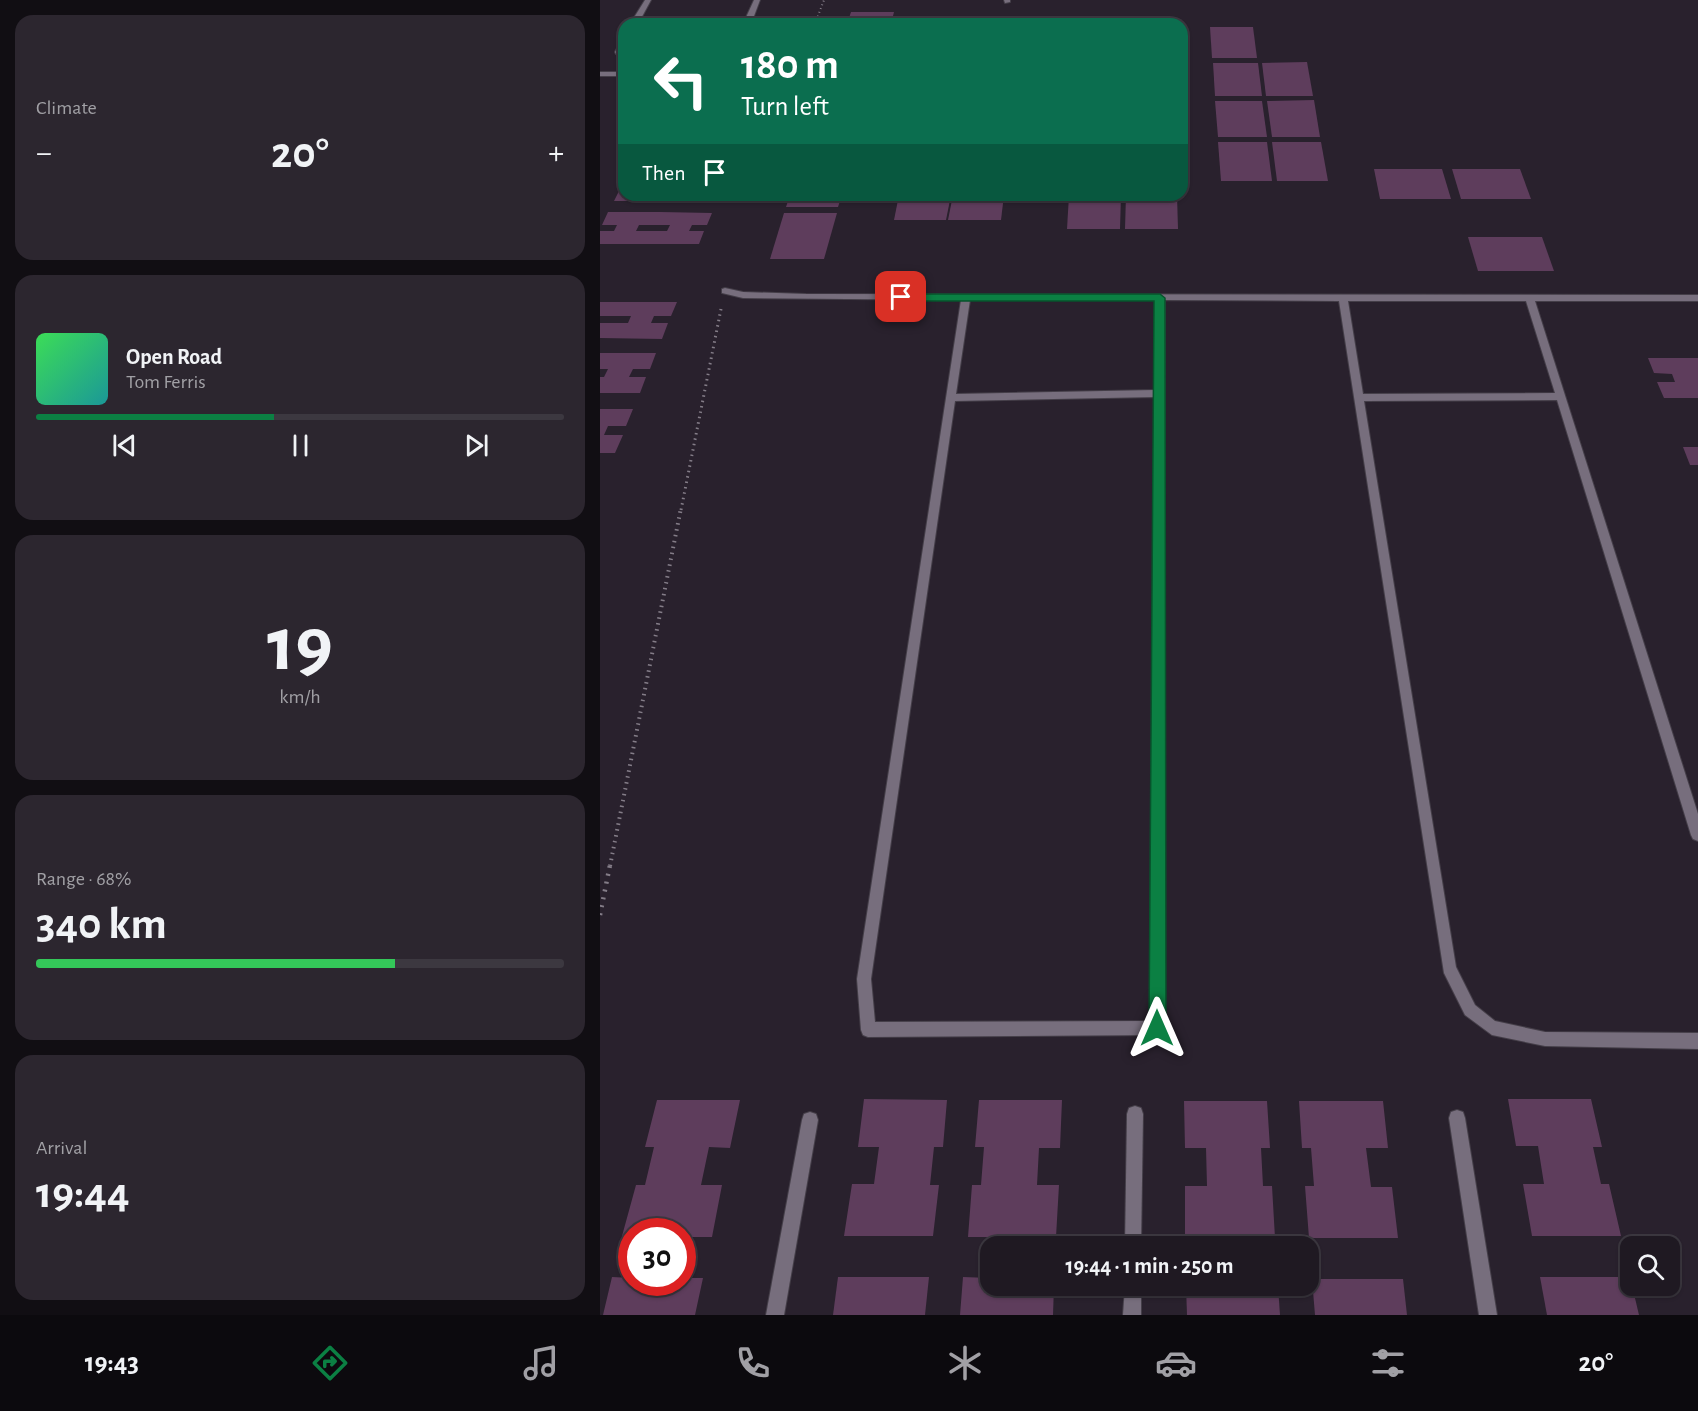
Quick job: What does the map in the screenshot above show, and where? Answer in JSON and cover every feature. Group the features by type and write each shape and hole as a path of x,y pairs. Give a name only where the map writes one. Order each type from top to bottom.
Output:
{"street":[{"path":"638,18 648,0"},
{"path":"750,18 757,0"},
{"path":"600,74 618,74"},
{"path":"725,291 743,295 806,297 1698,298"},
{"path":"966,297 864,979 868,1030 1157,1028 1160,298"},
{"path":"1343,298 1449,968 1470,1010 1492,1028 1545,1039 1698,1041"},
{"path":"1530,298 1698,835"},
{"path":"951,398 1160,393"},
{"path":"1358,398 1560,396"},
{"path":"1133,1236 1135,1114"},
{"path":"1457,1118 1488,1315"},
{"path":"775,1315 810,1120"},
{"path":"1132,1296 1132,1315"}],"path":[{"path":"817,18 824,0"},
{"path":"600,915 725,291"}],"building":[{"path":"851,12 894,12 892,18 849,18"},
{"path":"1210,27 1253,27 1257,58 1212,58"},
{"path":"1307,62 1313,96 1266,96 1262,63"},
{"path":"1213,63 1258,63 1262,96 1215,96"},
{"path":"1314,100 1320,137 1272,137 1267,101"},
{"path":"1215,101 1262,101 1267,137 1218,137"},
{"path":"1218,142 1267,142 1272,181 1221,181"},
{"path":"1272,142 1321,142 1328,181 1277,181"},
{"path":"1374,169 1442,169 1451,199 1380,199"},
{"path":"1452,169 1520,169 1531,199 1461,199"},
{"path":"788,201 840,201 838,207 786,207"},
{"path":"898,201 950,201 946,220 894,220"},
{"path":"952,201 1003,201 1001,220 948,220"},
{"path":"1069,201 1121,201 1120,229 1067,229"},
{"path":"1126,201 1177,201 1178,229 1125,229"},
{"path":"608,212 712,213 707,225 692,225 689,231 704,231 699,244 600,244 600,231 614,231 617,225 602,225","holes":["639,225 670,225 667,231 636,231"]},
{"path":"784,213 837,213 824,259 770,259"},
{"path":"1468,237 1542,237 1554,271 1478,271"},
{"path":"600,302 677,302 671,316 654,316 651,323 668,323 662,339 600,338 600,323 628,323 631,316 600,316"},
{"path":"600,353 656,353 650,369 633,369 629,377 646,377 640,393 600,393 600,377 604,377 608,369 600,369"},
{"path":"1648,358 1698,358 1698,398 1664,398 1657,382 1675,382 1672,374 1654,373"},
{"path":"600,409 633,409 626,426 608,426 604,435 623,435 615,453 600,453"},
{"path":"1683,447 1698,447 1698,465 1690,465"},
{"path":"864,1099 947,1100 943,1147 934,1147 930,1185 939,1185 933,1236 844,1236 852,1184 874,1184 879,1147 858,1147"},
{"path":"1508,1099 1591,1099 1602,1147 1593,1147 1601,1184 1609,1184 1621,1236 1532,1236 1523,1184 1544,1184 1538,1146 1516,1146"},
{"path":"657,1100 740,1100 730,1148 709,1147 701,1185 722,1185 712,1237 696,1237 696,1218 627,1218 636,1185 645,1185 654,1147 645,1147"},
{"path":"979,1100 1062,1100 1060,1148 1039,1148 1037,1185 1059,1185 1056,1236 968,1237 972,1185 981,1185 984,1147 975,1147"},
{"path":"1184,1101 1267,1101 1270,1148 1261,1148 1263,1186 1272,1186 1275,1236 1185,1236 1185,1186 1207,1186 1206,1148 1185,1148"},
{"path":"1299,1101 1383,1101 1388,1148 1366,1148 1371,1187 1392,1187 1398,1238 1309,1236 1305,1186 1314,1186 1311,1148 1302,1148"},
{"path":"612,1277 618,1277 618,1296 696,1296 696,1278 703,1278 695,1315 603,1315"},
{"path":"838,1277 929,1277 925,1315 833,1315"},
{"path":"963,1277 980,1278 980,1296 1054,1296 1053,1315 960,1315"},
{"path":"1540,1277 1620,1277 1620,1296 1634,1296 1639,1315 1547,1315"},
{"path":"1319,1279 1403,1279 1407,1315 1315,1315 1313,1296 1319,1296"},
{"path":"1186,1296 1279,1296 1280,1315 1187,1315"}],"route":[{"path":"901,297 1160,298 1157,1028"}]}
